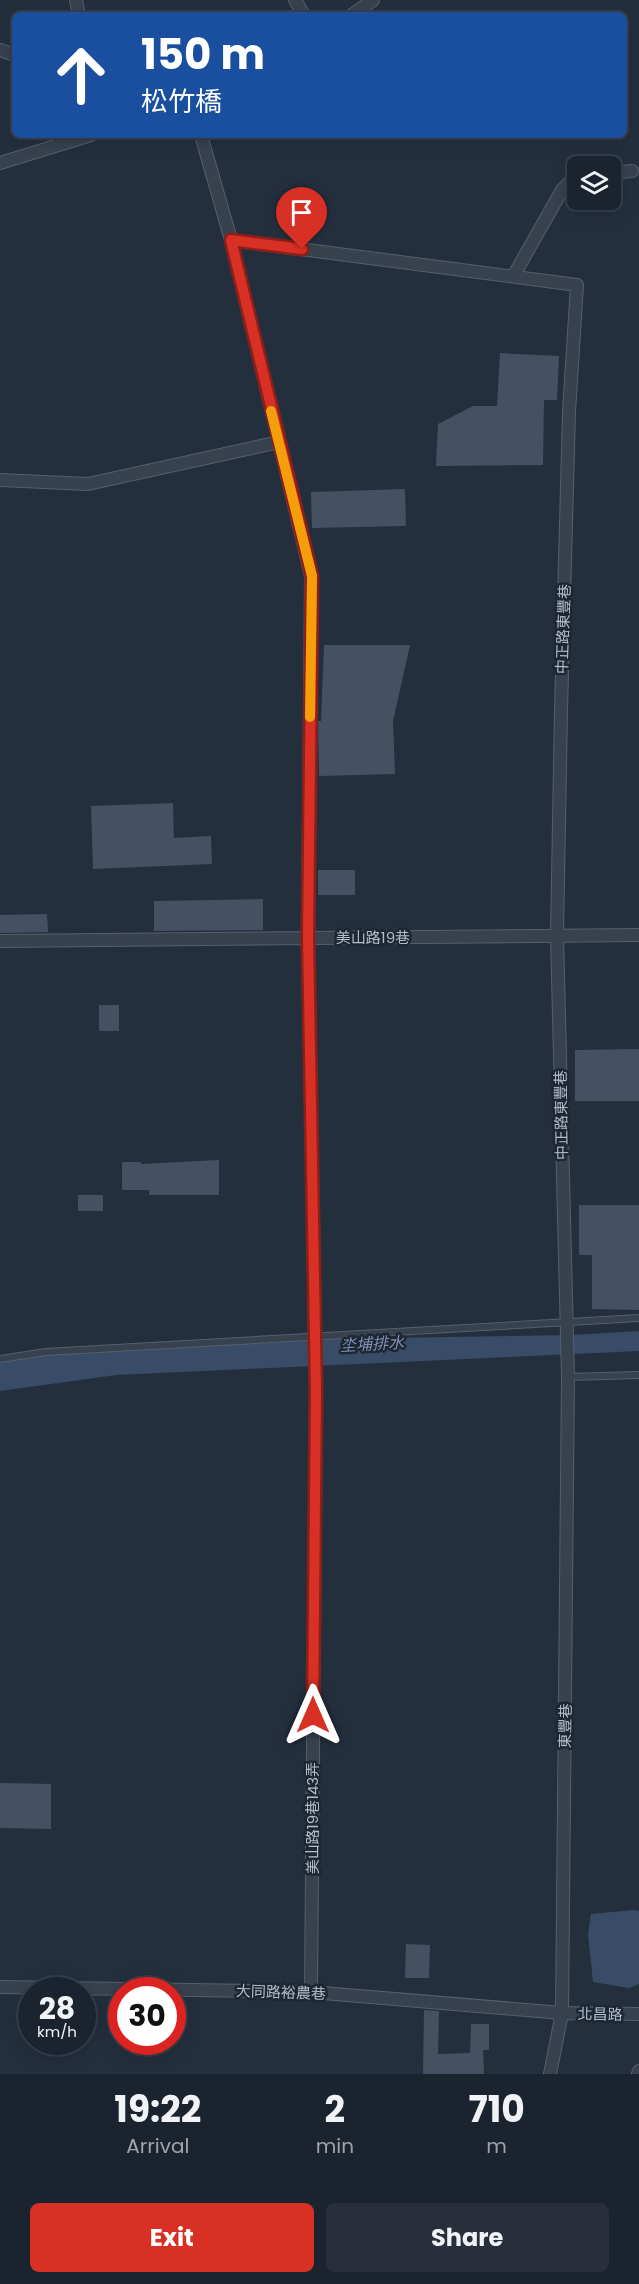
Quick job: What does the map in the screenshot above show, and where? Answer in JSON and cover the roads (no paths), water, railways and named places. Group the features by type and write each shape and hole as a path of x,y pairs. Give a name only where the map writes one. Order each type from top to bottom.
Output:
{"street":[{"path":"356,12 373,0"},
{"path":"0,163 81,138"},
{"path":"202,138 231,240 312,576 308,938 315,1336"},
{"path":"621,172 632,171"},
{"path":"514,275 567,185"},
{"name":"中正路東豐巷","path":"231,240 577,285 568,412 557,936 568,1377"},
{"path":"0,480 88,484 279,442"},
{"name":"美山路19巷","path":"0,940 639,935"},
{"name":"美山路19巷143弄","path":"311,1992 315,1336"},
{"name":"東豐巷","path":"550,2074 562,2013 568,1377"},
{"name":"大同路裕農巷","path":"0,1987 311,1992 562,2013"},
{"name":"北昌路","path":"562,2013 639,2014"}],"lane":[{"path":"0,1359 46,1352 639,1318"},
{"path":"568,1377 639,1375"}],"water":[{"name":"坔埔排水","path":"639,1331 639,1351 116,1375 0,1391 0,1358 264,1340 573,1335"},
{"path":"639,1911 639,1984 629,1988 593,1982 588,1934 591,1914"}]}
